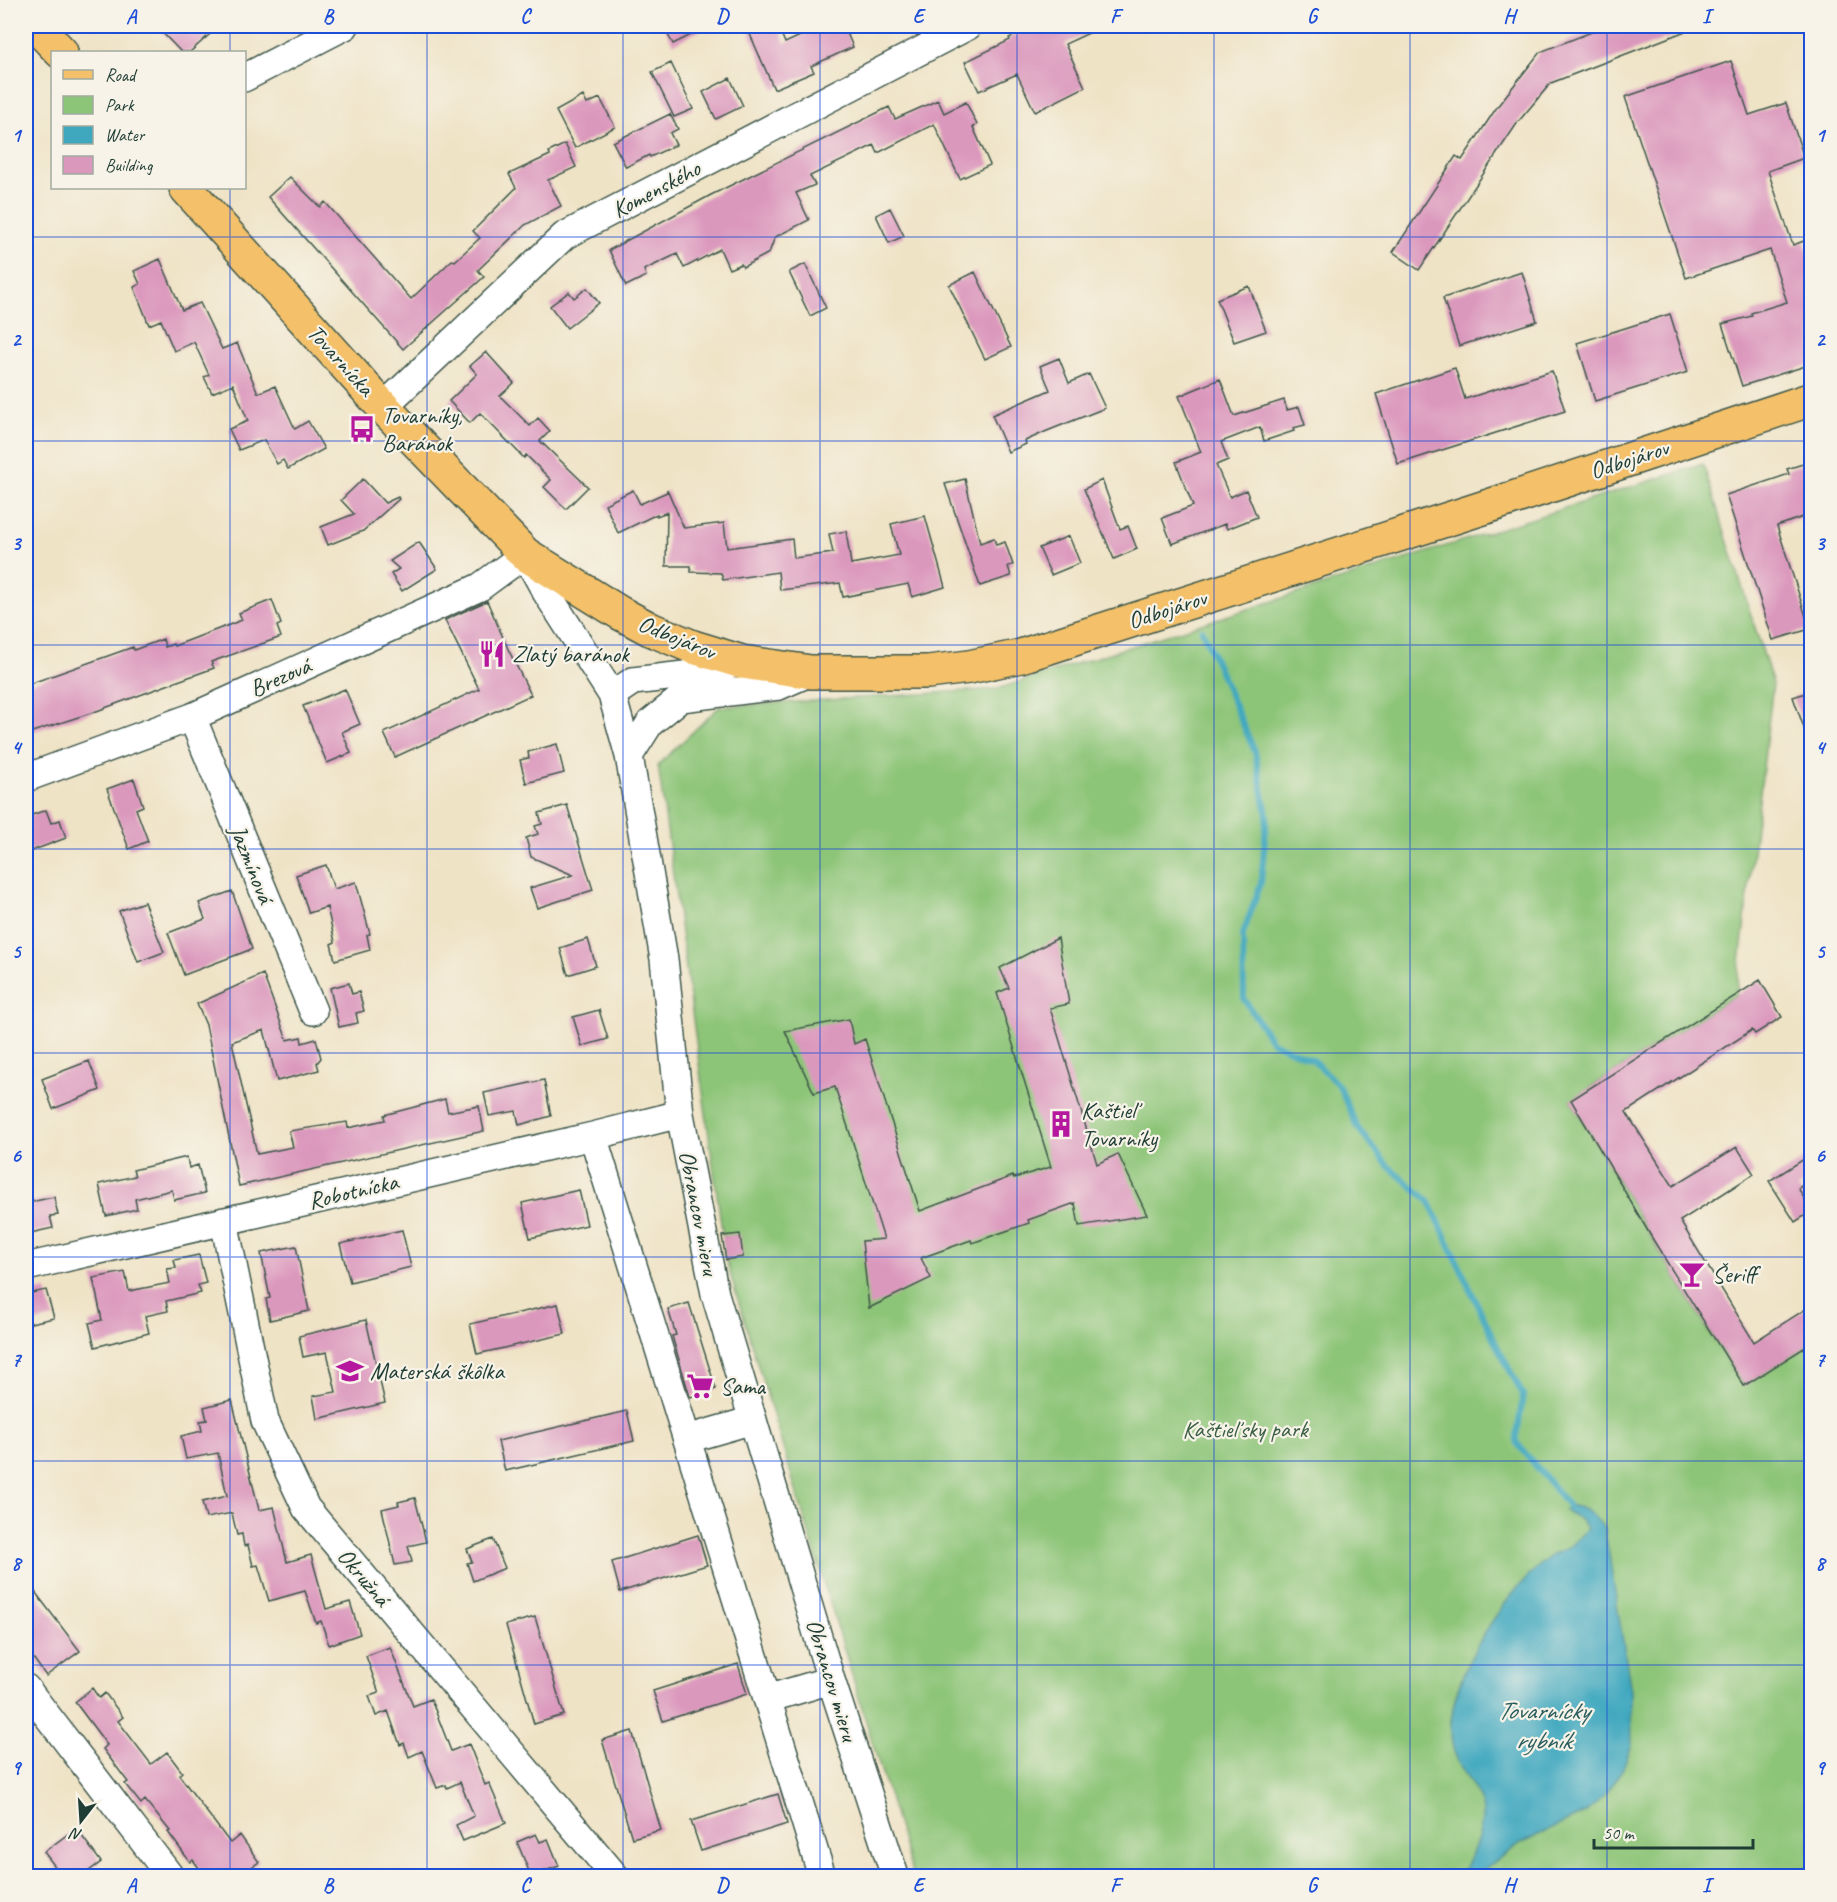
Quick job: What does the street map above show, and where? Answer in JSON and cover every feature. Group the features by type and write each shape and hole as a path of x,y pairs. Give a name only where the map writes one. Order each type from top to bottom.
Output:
{"main road":[{"path":"36,26 60,51"},
{"name":"Tovarnícka","path":"187,189 383,407 525,554"},
{"name":"Odbojárov","path":"525,554 596,599 650,629 742,663 811,672 928,672 969,667 1021,656 1812,399"}],"street":[{"path":"246,77 345,26"},
{"name":"Komenského","path":"383,407 564,236 968,26"},
{"name":"Obrancov mieru","path":"525,554 546,592 612,694 629,756 664,959 680,1114 715,1294 831,1680 895,1876"},
{"name":"Brezová","path":"26,778 192,717 480,587 525,554"},
{"path":"612,694 633,681 684,675 742,663"},
{"path":"629,756 650,723 681,698 779,686 811,672"},
{"name":"Jazmínová","path":"192,717 313,1011"},
{"name":"Robotnícka","path":"26,1267 680,1114"},
{"path":"593,1136 822,1876"},
{"name":"Okružná","path":"224,1221 265,1421 306,1508 615,1876"},
{"path":"687,1438 753,1420"},
{"path":"767,1699 831,1680"},
{"path":"26,1688 170,1876"}],"green space":[{"name":"Kaštieľsky park","path":"1703,464 1773,684 1736,995 1571,1100 1652,1239 1743,1386 1811,1343 1811,1876 913,1876 726,1260 658,765 719,707 997,689"}],"water":[{"name":"Tovarnícky rybník","path":"1568,1505 1590,1513 1605,1530 1631,1691 1632,1745 1622,1770 1603,1797 1585,1813 1521,1843 1475,1876 1463,1876 1479,1836 1482,1816 1478,1796 1457,1761 1453,1748 1451,1724 1455,1698 1478,1644 1511,1596 1547,1559 1571,1545 1587,1529 1580,1519 1564,1510"}],"building":[{"path":"156,26 219,26 191,51 180,51"},
{"path":"663,26 709,26 673,44"},
{"path":"764,26 778,26 785,43 822,26 844,26 853,47 811,66 814,72 774,89 749,32"},
{"path":"1037,26 1040,32 1054,26 1104,26 1065,44 1085,87 1035,112 1017,74 979,91 965,62"},
{"path":"1607,26 1696,27 1551,83 1518,122 1419,270 1393,252 1456,156 1462,160 1497,107 1540,52"},
{"path":"1731,61 1749,115 1786,103 1804,158 1768,171 1793,245 1804,241 1812,263 1812,364 1742,386 1722,324 1752,316 1751,313 1787,302 1770,250 1686,278 1625,97"},
{"path":"671,63 693,109 674,117 652,72"},
{"path":"730,78 743,106 716,119 703,92"},
{"path":"583,96 587,104 600,98 615,127 575,148 556,111"},
{"path":"938,100 944,113 966,102 977,125 973,127 990,165 960,179 934,124 878,153 874,145 810,176 815,185 796,193 809,220 775,237 769,253 743,267 741,264 729,269 720,249 684,268 677,254 644,270 646,276 626,286 609,250 711,195 889,107 895,119"},
{"path":"670,114 678,129 670,133 676,145 626,167 613,142"},
{"path":"565,144 576,167 548,180 561,206 525,225 478,270 484,277 403,349 268,197 290,177 320,207 325,202 411,299 452,260 455,261 480,238 473,231 516,188 509,174 550,155 549,152"},
{"path":"890,208 904,236 889,243 876,215"},
{"path":"160,259 182,310 200,303 222,349 237,343 258,393 275,386 295,429 308,421 324,449 288,469 283,460 277,464 264,440 239,450 229,429 248,421 233,384 212,393 204,377 209,375 194,342 174,351 161,320 149,325 134,287 140,284 134,271"},
{"path":"805,264 826,308 810,316 789,272"},
{"path":"975,272 1011,347 985,359 949,285"},
{"path":"1522,272 1537,321 1459,346 1443,298"},
{"path":"1249,286 1266,331 1234,342 1217,299"},
{"path":"587,288 599,303 567,328 550,306 569,292 574,298"},
{"path":"1670,314 1688,372 1595,401 1577,343"},
{"path":"486,352 514,383 500,396 530,426 538,418 550,431 540,441 588,487 566,509 544,487 551,480 526,455 524,458 480,413 470,423 449,401 477,374 470,366"},
{"path":"1059,358 1069,383 1089,374 1105,408 1047,431 1008,452 992,415 1050,390 1040,366"},
{"path":"1455,368 1465,399 1552,371 1565,411 1398,464 1376,394"},
{"path":"1220,379 1234,416 1284,400 1287,410 1299,407 1305,425 1264,441 1260,427 1221,442 1228,460 1216,465 1230,497 1246,490 1257,517 1227,529 1225,524 1172,544 1162,518 1193,506 1176,462 1201,452 1179,396"},
{"path":"1812,461 1812,514 1777,526 1810,629 1773,640 1726,495 1789,474 1787,469"},
{"path":"363,479 385,503 398,497 399,499 363,531 328,545 321,527 354,514 341,500"},
{"path":"965,479 980,543 994,538 996,545 1005,542 1013,565 1008,566 1011,576 980,586 945,484"},
{"path":"1102,480 1120,529 1128,526 1137,549 1114,559 1084,489"},
{"path":"667,489 684,528 724,523 727,548 792,539 794,558 833,553 829,534 846,531 851,564 899,555 891,524 925,516 945,587 912,597 908,584 843,597 840,583 780,590 778,572 723,580 721,573 691,572 691,566 666,566 667,512 657,516 657,514 618,533 605,504 633,490 640,504 667,492"},
{"path":"1069,536 1080,563 1051,575 1039,548"},
{"path":"419,542 437,569 402,591 391,574 399,569 390,561"},
{"path":"272,600 281,624 277,626 281,637 211,662 214,668 26,734 26,685 133,647 134,650 163,639 165,647 173,644 174,646 242,620 239,613"},
{"path":"487,601 531,695 395,757 384,733 479,689 445,620"},
{"path":"345,689 360,724 342,732 351,753 327,763 303,706"},
{"path":"1812,691 1812,742 1809,742 1793,697"},
{"path":"557,744 564,773 526,783 520,760 529,758 528,752"},
{"path":"134,779 143,806 136,809 148,841 129,849 107,789"},
{"path":"567,805 593,890 537,908 530,888 573,875 531,857 526,838 538,834 535,826 542,824 539,813"},
{"path":"46,810 51,823 60,820 66,838 26,853 26,817"},
{"path":"326,865 334,889 356,882 370,934 367,935 370,950 335,960 331,944 335,942 327,907 309,913 296,875"},
{"path":"232,891 252,949 184,975 168,933 205,919 199,903"},
{"path":"144,902 164,952 138,962 119,911"},
{"name":"Kaštieľ Tovarníky","path":"1058,938 1069,1004 1050,1008 1097,1164 1118,1154 1147,1215 1079,1226 1075,1203 1028,1220 1029,1223 921,1258 931,1278 869,1308 862,1241 884,1239 835,1087 814,1093 785,1031 849,1019 854,1044 865,1039 920,1211 1013,1176 1014,1178 1051,1167 997,993 1009,988 1000,968"},
{"path":"588,939 596,966 568,975 560,948"},
{"path":"263,974 287,1040 301,1037 302,1043 316,1039 321,1058 317,1063 319,1070 277,1081 264,1030 232,1042 257,1154 293,1147 289,1131 347,1122 348,1128 385,1120 384,1115 445,1099 448,1112 479,1106 484,1131 239,1186 206,1025 197,1004"},
{"path":"1760,980 1782,1017 1755,1034 1752,1030 1626,1112 1673,1186 1737,1147 1754,1174 1680,1221 1754,1342 1812,1305 1812,1343 1744,1386 1652,1238 1571,1100"},
{"path":"349,983 352,994 359,992 364,1011 356,1013 358,1023 339,1027 330,988"},
{"path":"599,1010 608,1039 582,1046 573,1017"},
{"path":"89,1061 100,1090 53,1109 42,1079"},
{"path":"544,1080 551,1116 519,1125 516,1111 489,1116 484,1093"},
{"path":"1812,1154 1812,1180 1798,1188 1812,1211 1795,1222 1769,1181"},
{"path":"187,1157 189,1168 198,1165 205,1193 174,1200 172,1190 135,1199 137,1209 106,1216 99,1184 135,1176 133,1170"},
{"path":"579,1190 587,1225 530,1238 522,1203"},
{"path":"54,1197 58,1215 50,1216 53,1228 26,1234 26,1203"},
{"path":"402,1230 411,1267 350,1282 340,1244"},
{"path":"740,1234 743,1257 726,1260 722,1236"},
{"path":"296,1246 309,1311 270,1320 266,1299 270,1298 261,1253"},
{"path":"199,1255 206,1283 198,1285 201,1293 166,1301 168,1311 145,1316 149,1333 95,1347 89,1323 102,1320 93,1278 125,1272 129,1291 170,1283 167,1269 176,1268 174,1260"},
{"path":"46,1290 54,1318 26,1324 26,1294"},
{"path":"689,1303 716,1389 690,1397 672,1336 676,1335 668,1309"},
{"path":"558,1304 565,1334 477,1354 470,1324"},
{"path":"366,1320 385,1403 317,1419 313,1396 336,1392 327,1352 303,1357 299,1336"},
{"path":"232,1400 259,1510 274,1507 287,1562 311,1555 326,1609 350,1602 360,1634 329,1645 321,1621 316,1623 305,1591 269,1601 258,1565 253,1566 248,1545 244,1546 242,1534 237,1535 232,1513 206,1518 202,1502 227,1496 218,1453 186,1459 181,1436 202,1431 200,1421 207,1420 204,1407"},
{"path":"627,1411 634,1441 505,1471 498,1441"},
{"path":"415,1498 426,1542 408,1546 412,1562 395,1565 382,1509"},
{"path":"698,1535 707,1565 620,1592 612,1562"},
{"path":"493,1539 505,1568 473,1581 467,1563 472,1562 467,1549"},
{"path":"26,1580 80,1651 46,1676 26,1648"},
{"path":"535,1617 564,1715 534,1724 506,1625"},
{"path":"390,1647 413,1706 431,1699 451,1751 469,1744 485,1785 489,1783 506,1823 463,1841 456,1825 474,1816 460,1782 447,1788 446,1785 437,1788 422,1751 409,1757 404,1743 400,1745 388,1711 376,1716 369,1696 379,1693 366,1656"},
{"path":"738,1664 747,1694 663,1721 653,1691"},
{"path":"92,1688 99,1698 105,1693 123,1717 118,1721 151,1764 167,1752 182,1772 179,1775 230,1843 240,1835 259,1862 252,1867 259,1876 205,1876 193,1860 190,1862 168,1832 170,1831 145,1800 141,1804 125,1784 128,1782 103,1749 107,1745 75,1702"},
{"path":"632,1731 661,1830 632,1838 602,1740"},
{"path":"778,1794 787,1824 701,1851 691,1821"},
{"path":"76,1828 101,1862 82,1876 62,1876 44,1852"},
{"path":"536,1834 540,1842 548,1839 559,1866 531,1876 517,1842"}],"waterway":[{"path":"1202,630 1255,752 1267,815 1261,883 1243,934 1244,999 1272,1042 1313,1060 1339,1086 1357,1127 1388,1166 1429,1201 1497,1346 1523,1395 1516,1442 1568,1505"}],"place":[{"name":"Tovarníky, Baránok","path":"362,429"},
{"name":"Zlatý baránok","path":"492,654"},
{"name":"Kaštieľ Tovarníky","path":"1061,1124"},
{"name":"Šeriff","path":"1692,1274"},
{"name":"Materská škôlka","path":"350,1371"},
{"name":"Sama","path":"700,1386"}]}
